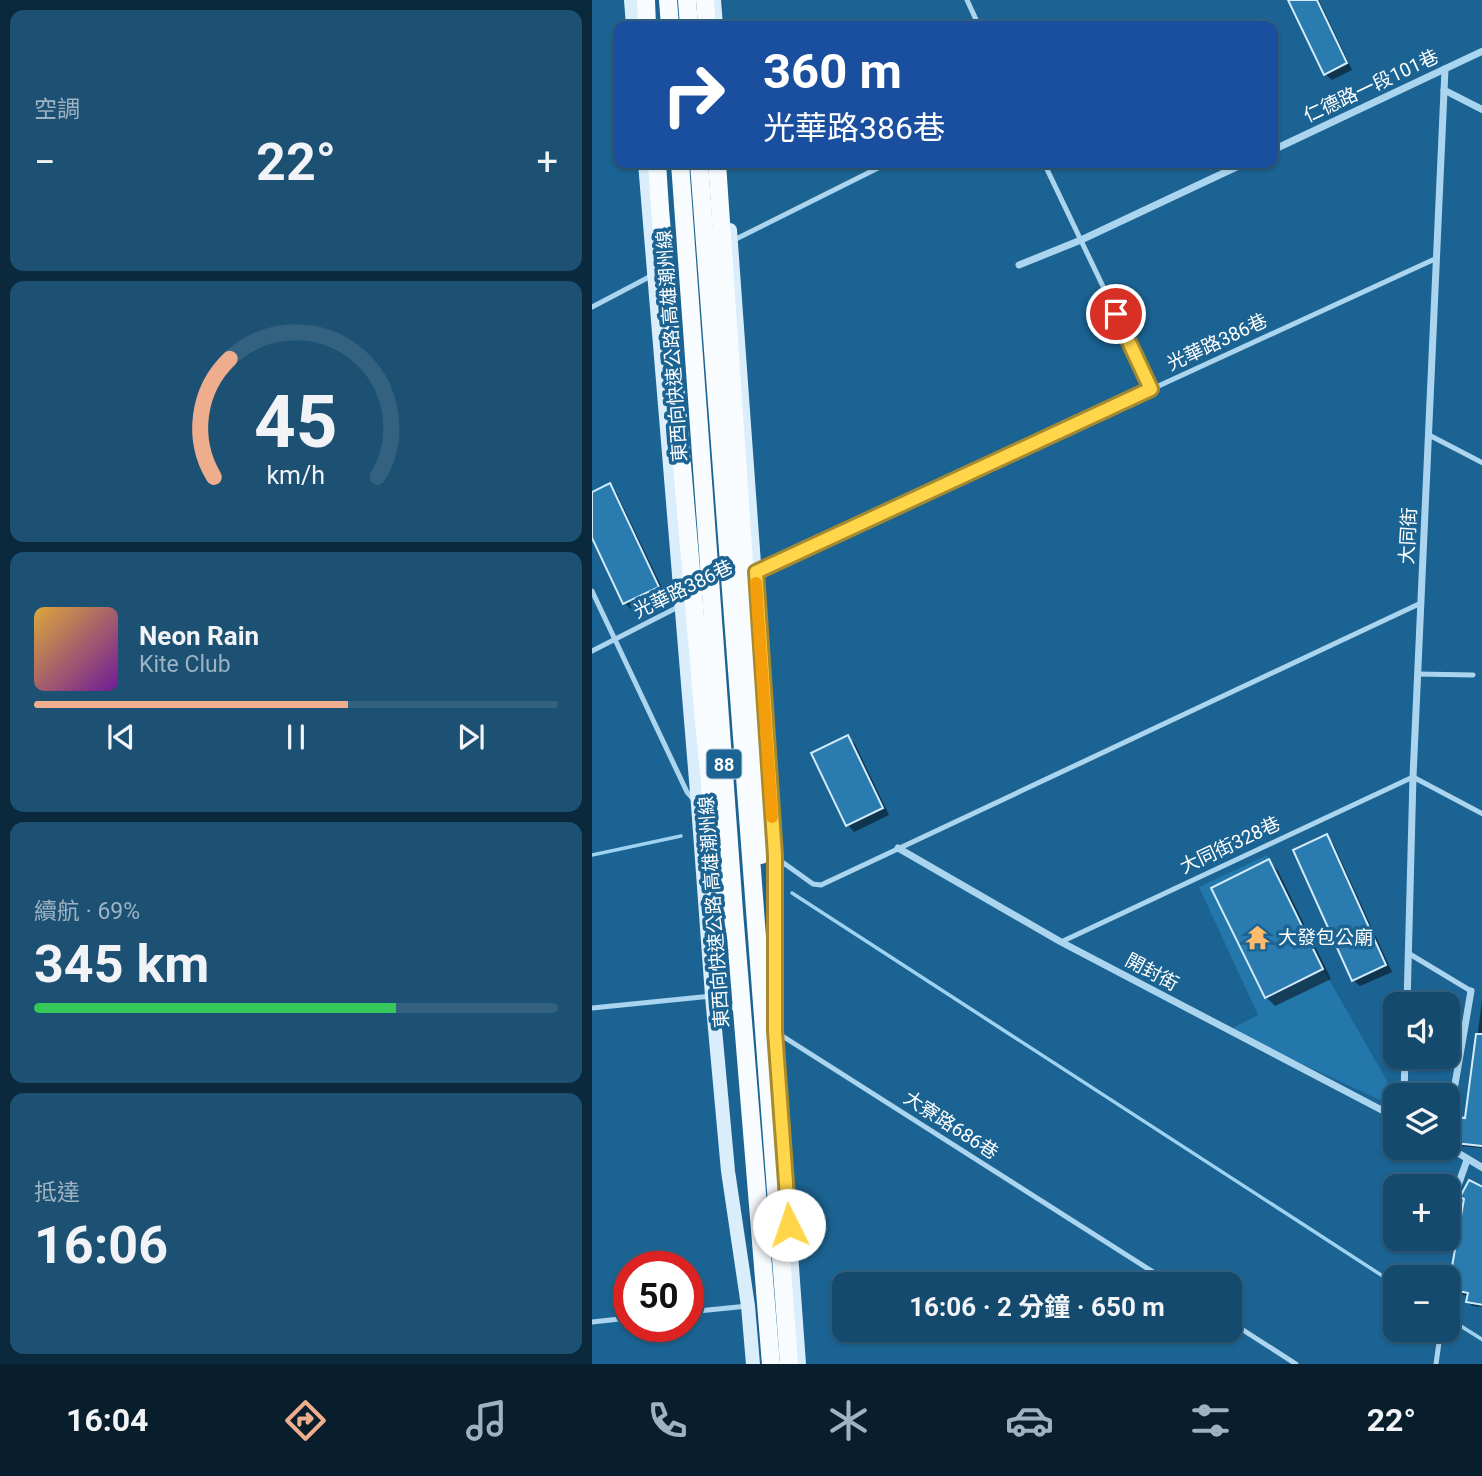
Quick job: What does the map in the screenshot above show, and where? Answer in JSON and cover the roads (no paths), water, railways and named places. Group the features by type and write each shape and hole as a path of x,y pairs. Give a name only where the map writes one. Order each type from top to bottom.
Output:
{"highway":[{"path":"646,0 647,21"},
{"path":"668,0 670,21"},
{"path":"687,0 689,21"},
{"path":"705,0 707,21"},
{"path":"657,168 700,680 723,917 749,1165 758,1198"},
{"name":"東西向快速公路 高雄潮州線","path":"680,168 732,884 771,1364"},
{"name":"東西向快速公路 高雄潮州線","path":"699,168 769,1028 789,1364"},
{"path":"717,168 755,724 769,1028"}],"main road":[{"path":"631,0 633,21"},
{"path":"714,0 716,21"},
{"path":"645,168 712,996 728,1171 748,1306 753,1364"},
{"path":"726,168 775,856 769,1028 799,1364"}],"street":[{"name":"仁德路一段101巷","path":"1278,148 1483,51"},
{"name":"大同街","path":"1407,992 1413,777 1445,69"},
{"path":"1444,90 1483,110"},
{"path":"1020,265 1081,240 1234,168"},
{"name":"開封街","path":"898,848 1061,942 1383,1111"},
{"path":"1455,1083 1471,991"},
{"path":"1460,1155 1483,1168"},
{"path":"1460,1182 1468,1160"}],"lane":[{"path":"967,0 977,21"},
{"path":"731,242 878,168"},
{"path":"1046,168 1151,389"},
{"name":"光華路386巷","path":"592,651 682,606 1437,258"},
{"path":"592,307 654,275"},
{"path":"1429,435 1483,463"},
{"path":"592,591 686,792 698,804 731,827"},
{"path":"742,834 813,884 821,885 1421,603"},
{"path":"1418,674 1473,675"},
{"path":"1413,777 1483,814"},
{"name":"大同街328巷","path":"1061,942 1413,777"},
{"path":"1408,952 1471,991"},
{"path":"592,1008 712,996"},
{"name":"大寮路686巷","path":"712,996 769,1028 1153,1272"},
{"path":"704,1310 748,1306"},
{"path":"592,1322 613,1320"},
{"path":"1242,1329 1296,1364"},
{"path":"1436,1364 1439,1342"}],"waterway":[{"path":"592,855 681,836"},
{"path":"792,893 1383,1276"},
{"path":"1460,1326 1483,1340"}],"place":[{"name":"大發包公廟","path":"1258,937"}]}
